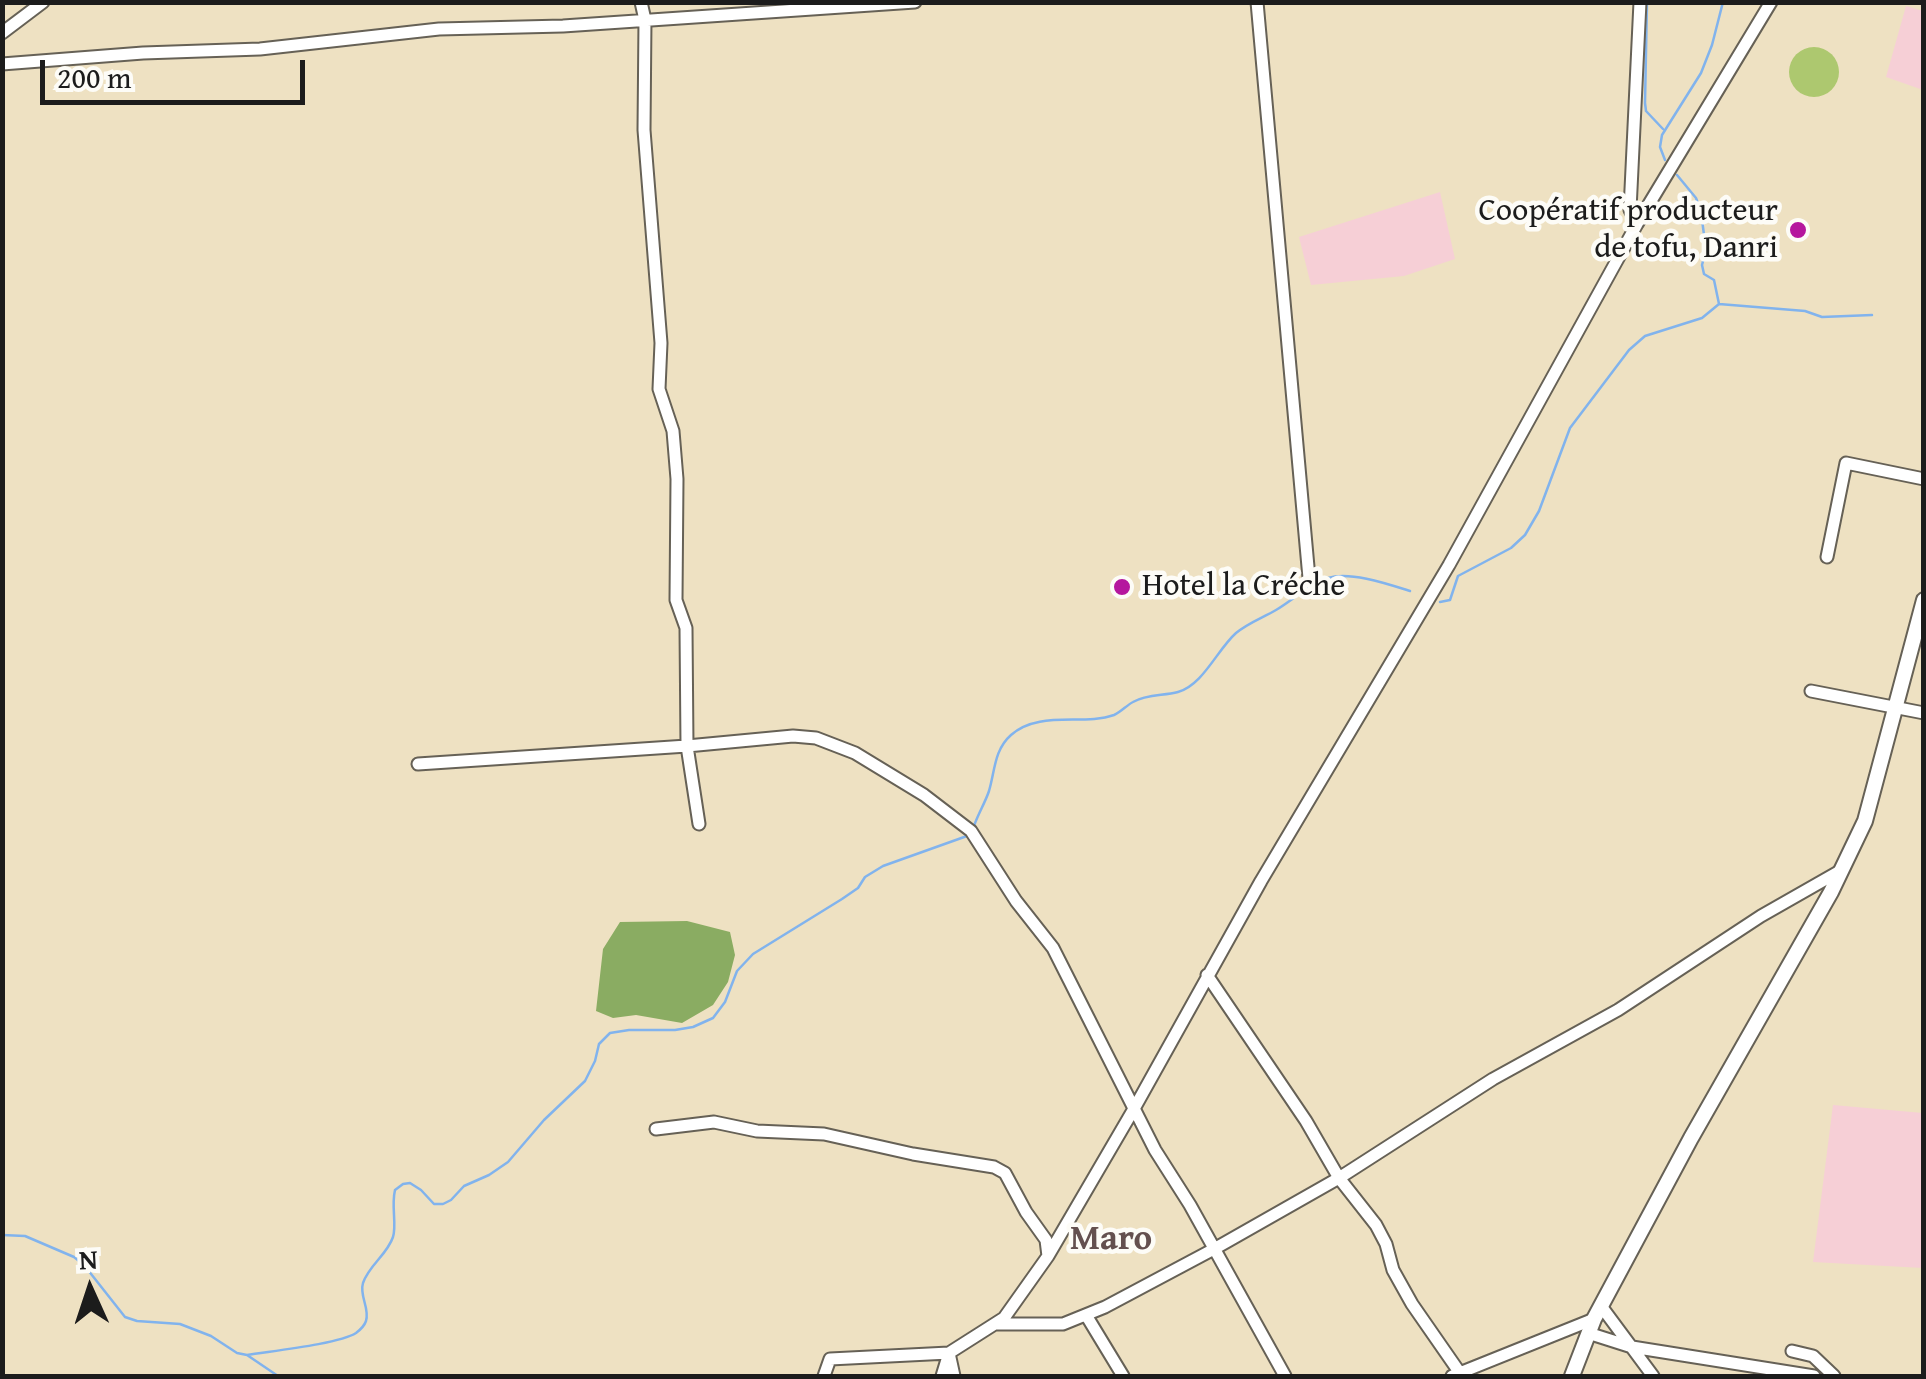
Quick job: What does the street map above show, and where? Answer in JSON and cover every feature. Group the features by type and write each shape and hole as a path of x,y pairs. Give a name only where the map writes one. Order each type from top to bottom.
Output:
{"main road":[{"path":"1572,1376 1594,1319 1865,821 1924,600"}],"street":[{"path":"2,33 44,2"},
{"path":"641,2 646,20 644,130 661,343 659,389 673,431 678,479 676,600 686,628 687,746 699,824"},
{"path":"2,64 260,49 438,29 563,26 915,2"},
{"path":"1257,2 1309,578"},
{"path":"1637,224 1630,210 1640,2"},
{"path":"824,1376 830,1359 949,1353 1004,1318 1048,1256 1449,564 1637,224 1771,2"},
{"path":"1827,557 1846,463 1924,479"},
{"path":"1811,691 1924,712"},
{"path":"418,764 793,736 816,738 855,753 924,795 971,831 1016,901 1053,948 1156,1150 1285,1376"},
{"path":"996,1324 1063,1324 1214,1249 1339,1178 1493,1079 1618,1010 1761,916 1840,872"},
{"path":"1208,975 1306,1121 1339,1178 1376,1225 1393,1270 1458,1375 1594,1319"},
{"path":"656,1129 714,1122 757,1130 824,1134 994,1167 1005,1173 1046,1240 1048,1256"},
{"path":"1086,1315 1123,1376"},
{"path":"1594,1319 1632,1347 1654,1376"},
{"path":"1594,1319 1632,1347 1806,1375"},
{"path":"1806,1375 1792,1351 1813,1356 1834,1376"},
{"path":"942,1376 949,1353"},
{"path":"949,1353 954,1376"}],"shaded area":[{"path":"1906,6 1923,11 1923,90 1886,77"},
{"path":"1440,192 1455,259 1404,276 1311,285 1299,237"},
{"path":"1833,1105 1923,1113 1923,1268 1813,1262"}],"green space":[{"path":"1814,47 1832,54 1839,72 1832,90 1814,97 1796,90 1789,72 1796,54"},
{"path":"687,921 730,932 735,955 728,982 713,1005 682,1023 636,1015 613,1018 596,1011 603,949 620,922"}],"waterway":[{"path":"1647,2 1646,111 1663,129"},
{"path":"1665,160 1660,147 1662,135 1701,73 1723,2"},
{"path":"1677,175 1696,198 1701,212 1706,250 1702,265 1704,274 1714,280 1719,304"},
{"path":"1440,602 1450,600 1458,576 1511,548 1525,535 1539,511 1570,428 1629,350 1645,336 1702,318 1719,304 1805,311 1822,317 1872,315"},
{"path":"974,826 1001,747 1022,727 1048,721 1102,718 1117,714 1138,699 1187,688 1236,633 1328,578 1358,577 1410,591"},
{"path":"247,1355 335,1341 356,1333 367,1316 363,1283 393,1237 395,1190 410,1183 434,1204 443,1204 464,1186 508,1162 585,1081 599,1044 610,1033 675,1030 713,1018 725,1002 737,971 753,954 842,899 883,866 967,836"},
{"path":"2,1235 25,1236 74,1257 125,1317 180,1324 247,1355 278,1376"}],"place":[{"name":"Coopératif producteur de tofu, Danri","path":"1798,230"},
{"name":"Hotel la Créche","path":"1122,587"}],"district":[{"name":"Maro","path":"1111,1240"}]}
